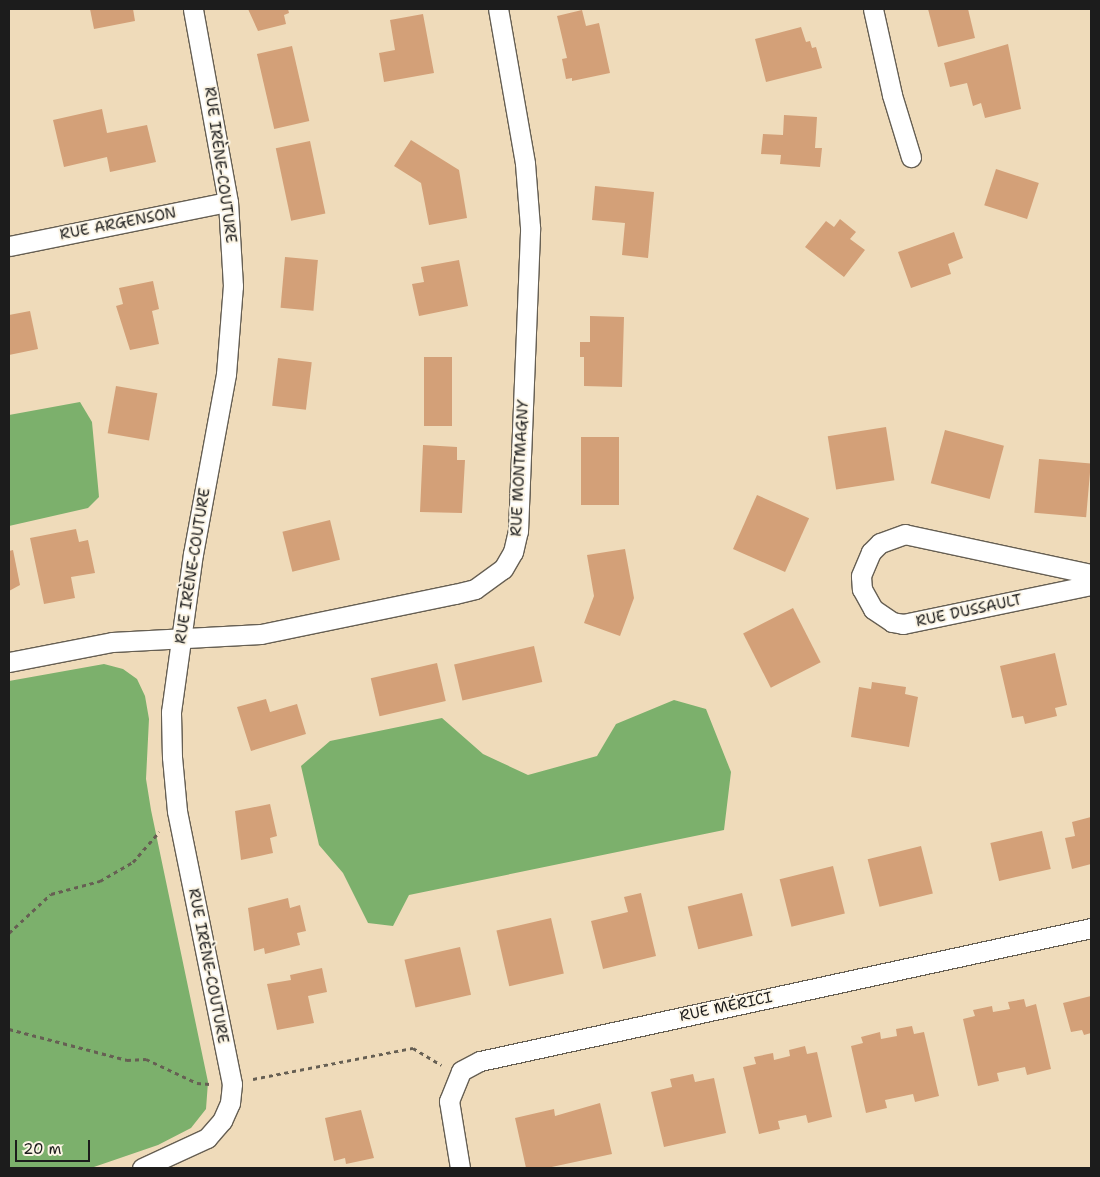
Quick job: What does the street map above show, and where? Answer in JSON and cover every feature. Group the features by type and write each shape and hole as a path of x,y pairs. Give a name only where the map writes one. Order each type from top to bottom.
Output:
{"street":[{"name":"RUE IRÈNE-COUTURE","path":"142,1168 188,1150 208,1138 222,1121 230,1103 232,1084 177,811 171,712 231,330 232,241 228,202 194,9"},
{"name":"RUE MONTMAGNY","path":"9,662 112,642 261,634 455,594 492,580 503,569 513,552 518,532 530,227 525,163 498,9"},
{"path":"873,9 892,95 911,157"},
{"name":"RUE ARGENSON","path":"9,246 228,202"},
{"name":"RUE DUSSAULT","path":"1091,574 905,534 892,537 876,547 864,563 862,590 873,609 892,622 903,624 1091,585"},
{"name":"RUE MÉRICI","path":"461,1071 498,1056 1091,928"},
{"path":"460,1168 449,1101 461,1071"}],"path":[{"path":"9,934 51,894 100,881 133,862 177,811"},
{"path":"9,1029 126,1060 146,1059 197,1083 215,1084"},
{"path":"253,1078 413,1048 434,1063 461,1071"}],"green space":[{"path":"80,402 92,422 99,497 88,508 9,526 9,415"},
{"path":"104,664 123,669 137,679 145,696 149,719 146,779 208,1082 206,1109 191,1128 158,1145 91,1168 9,1168 9,681"},
{"path":"674,700 706,709 731,772 724,830 409,895 393,926 368,923 343,873 319,845 301,766 330,741 442,718 483,754 528,775 597,756 616,724"}],"building":[{"path":"90,9 133,9 135,21 94,29"},
{"path":"248,9 288,9 289,13 284,15 286,24 258,31"},
{"path":"928,9 968,9 975,38 938,47"},
{"path":"582,10 586,26 599,23 610,73 572,81 572,78 566,79 562,59 567,58 557,16"},
{"path":"423,14 434,73 384,82 379,53 395,50 390,20"},
{"path":"801,27 806,42 810,41 812,48 816,47 822,68 766,82 755,39"},
{"path":"1008,44 1021,109 985,118 981,103 973,106 967,83 950,87 944,63"},
{"path":"292,46 309,121 274,129 257,54"},
{"path":"102,109 107,133 147,125 156,162 110,172 107,157 64,167 53,120"},
{"path":"784,115 817,117 815,148 822,148 820,167 780,164 781,155 761,154 763,134 783,135"},
{"path":"411,140 459,170 467,218 429,225 421,183 394,166"},
{"path":"310,141 325,213 291,221 276,148"},
{"path":"996,169 1039,183 1027,219 984,205"},
{"path":"595,186 654,192 648,258 622,255 625,223 592,220"},
{"path":"840,219 856,232 850,239 865,250 844,277 805,247 826,221 834,227"},
{"path":"954,232 963,258 948,264 951,274 911,288 898,252"},
{"path":"285,257 318,260 313,311 281,308"},
{"path":"459,260 468,306 419,316 412,284 424,282 421,267"},
{"path":"153,281 159,309 152,311 159,344 130,350 116,306 123,304 119,288"},
{"path":"30,311 38,349 9,355 9,315"},
{"path":"590,316 624,317 622,387 584,386 584,357 580,357 580,342 590,342"},
{"path":"424,357 452,357 452,426 424,426"},
{"path":"278,358 312,362 306,410 272,406"},
{"path":"116,386 157,393 149,441 108,433"},
{"path":"886,427 894,480 836,490 828,436"},
{"path":"945,430 1004,446 990,499 931,483"},
{"path":"581,437 619,437 619,505 581,505"},
{"path":"423,445 457,447 457,460 465,460 462,513 420,512"},
{"path":"1039,459 1091,464 1086,517 1034,513"},
{"path":"757,495 809,518 785,572 733,549"},
{"path":"330,520 340,560 292,572 282,532"},
{"path":"76,529 79,542 88,540 95,573 71,577 75,598 44,604 30,538"},
{"path":"625,549 634,598 620,636 584,623 594,596 587,555"},
{"path":"13,550 20,585 9,591 9,551"},
{"path":"793,608 821,662 771,688 743,633"},
{"path":"534,646 542,682 462,700 454,664"},
{"path":"1055,653 1067,705 1055,708 1057,716 1025,724 1023,716 1012,718 1000,666"},
{"path":"437,663 446,701 380,716 371,678"},
{"path":"872,682 906,687 905,694 918,697 909,747 851,737 859,687 871,689"},
{"path":"266,699 270,712 297,704 306,734 251,751 237,707"},
{"path":"270,804 277,836 270,838 273,853 241,860 235,811"},
{"path":"1091,817 1091,864 1072,869 1065,838 1075,836 1072,822"},
{"path":"1042,831 1051,869 999,881 990,843"},
{"path":"921,846 933,894 879,907 868,859"},
{"path":"833,866 845,914 791,927 780,879"},
{"path":"641,893 656,956 603,969 591,921 628,912 624,897"},
{"path":"742,893 753,936 698,949 688,907"},
{"path":"288,898 290,908 300,905 306,931 297,933 300,945 265,954 264,948 254,951 248,908"},
{"path":"551,918 564,974 509,986 496,931"},
{"path":"460,947 471,995 415,1008 404,960"},
{"path":"322,968 327,992 308,996 314,1023 277,1030 267,984 291,980 290,975"},
{"path":"1091,996 1091,1033 1084,1035 1082,1030 1071,1032 1063,1003"},
{"path":"1024,999 1026,1007 1036,1004 1051,1069 1027,1075 1025,1067 997,1073 999,1081 978,1086 963,1019 975,1016 973,1010 992,1006 993,1012 1010,1009 1008,1002"},
{"path":"912,1026 914,1034 924,1032 939,1096 915,1102 913,1094 885,1100 887,1108 866,1113 851,1046 863,1043 861,1037 880,1032 881,1039 897,1036 896,1029"},
{"path":"805,1046 807,1054 817,1052 832,1117 808,1123 806,1115 778,1121 780,1129 759,1134 743,1067 756,1064 754,1057 773,1053 774,1060 790,1056 789,1050"},
{"path":"693,1074 695,1082 714,1078 726,1133 664,1147 651,1092 672,1087 670,1079"},
{"path":"600,1103 612,1154 547,1168 526,1168 515,1118 554,1109 555,1116"},
{"path":"361,1110 374,1158 346,1164 345,1158 334,1161 325,1118"}]}
